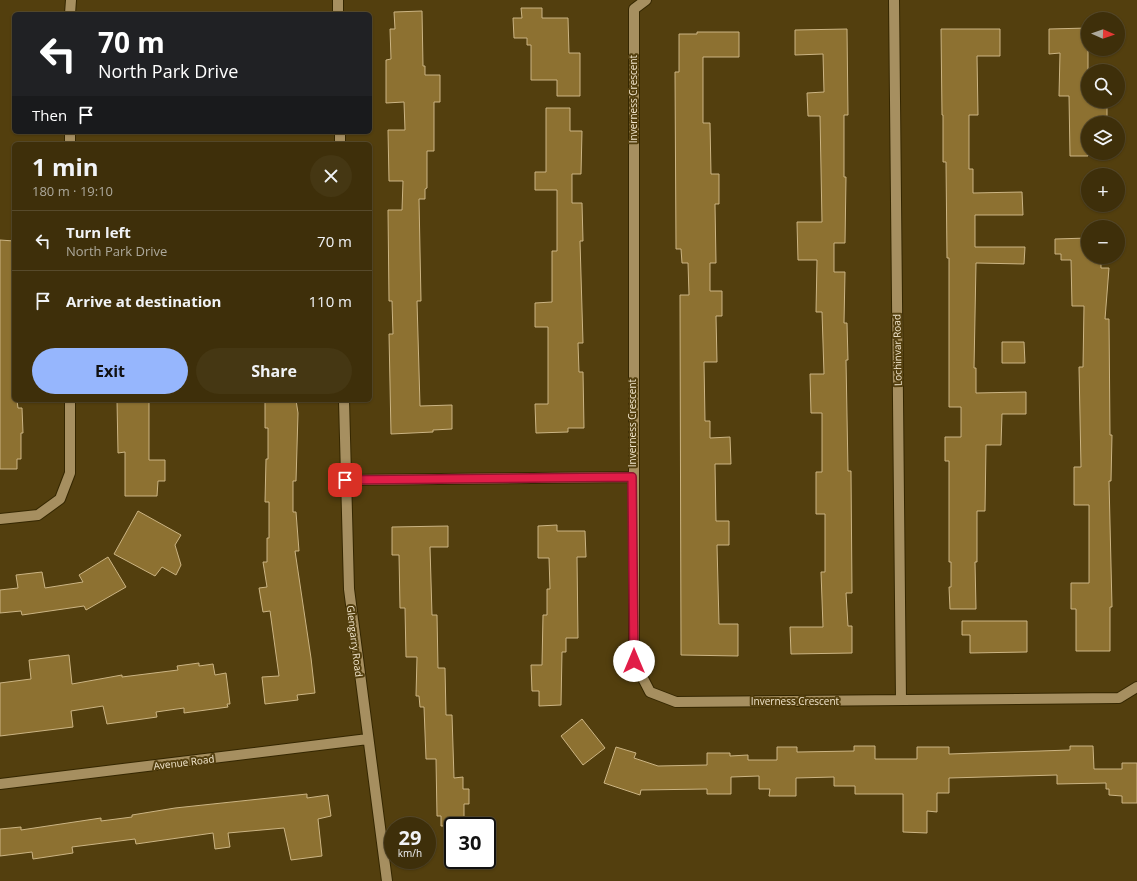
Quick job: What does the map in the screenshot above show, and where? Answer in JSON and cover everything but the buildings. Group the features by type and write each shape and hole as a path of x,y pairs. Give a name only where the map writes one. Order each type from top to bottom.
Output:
{"street":[{"path":"70,12 71,0"},
{"path":"338,0 338,12"},
{"name":"Inverness Crescent","path":"646,0 634,9 632,477 634,661 650,692 676,702 1119,698 1137,687"},
{"name":"Lochinvar Road","path":"894,0 900,700"},
{"path":"0,519 38,515 60,499 70,473 70,402"},
{"name":"Glengarry Road","path":"344,402 349,589 387,881"},
{"path":"345,480 632,477"},
{"name":"Avenue Road","path":"0,784 368,739"}],"route":[{"path":"345,480 632,477 634,661"}]}
